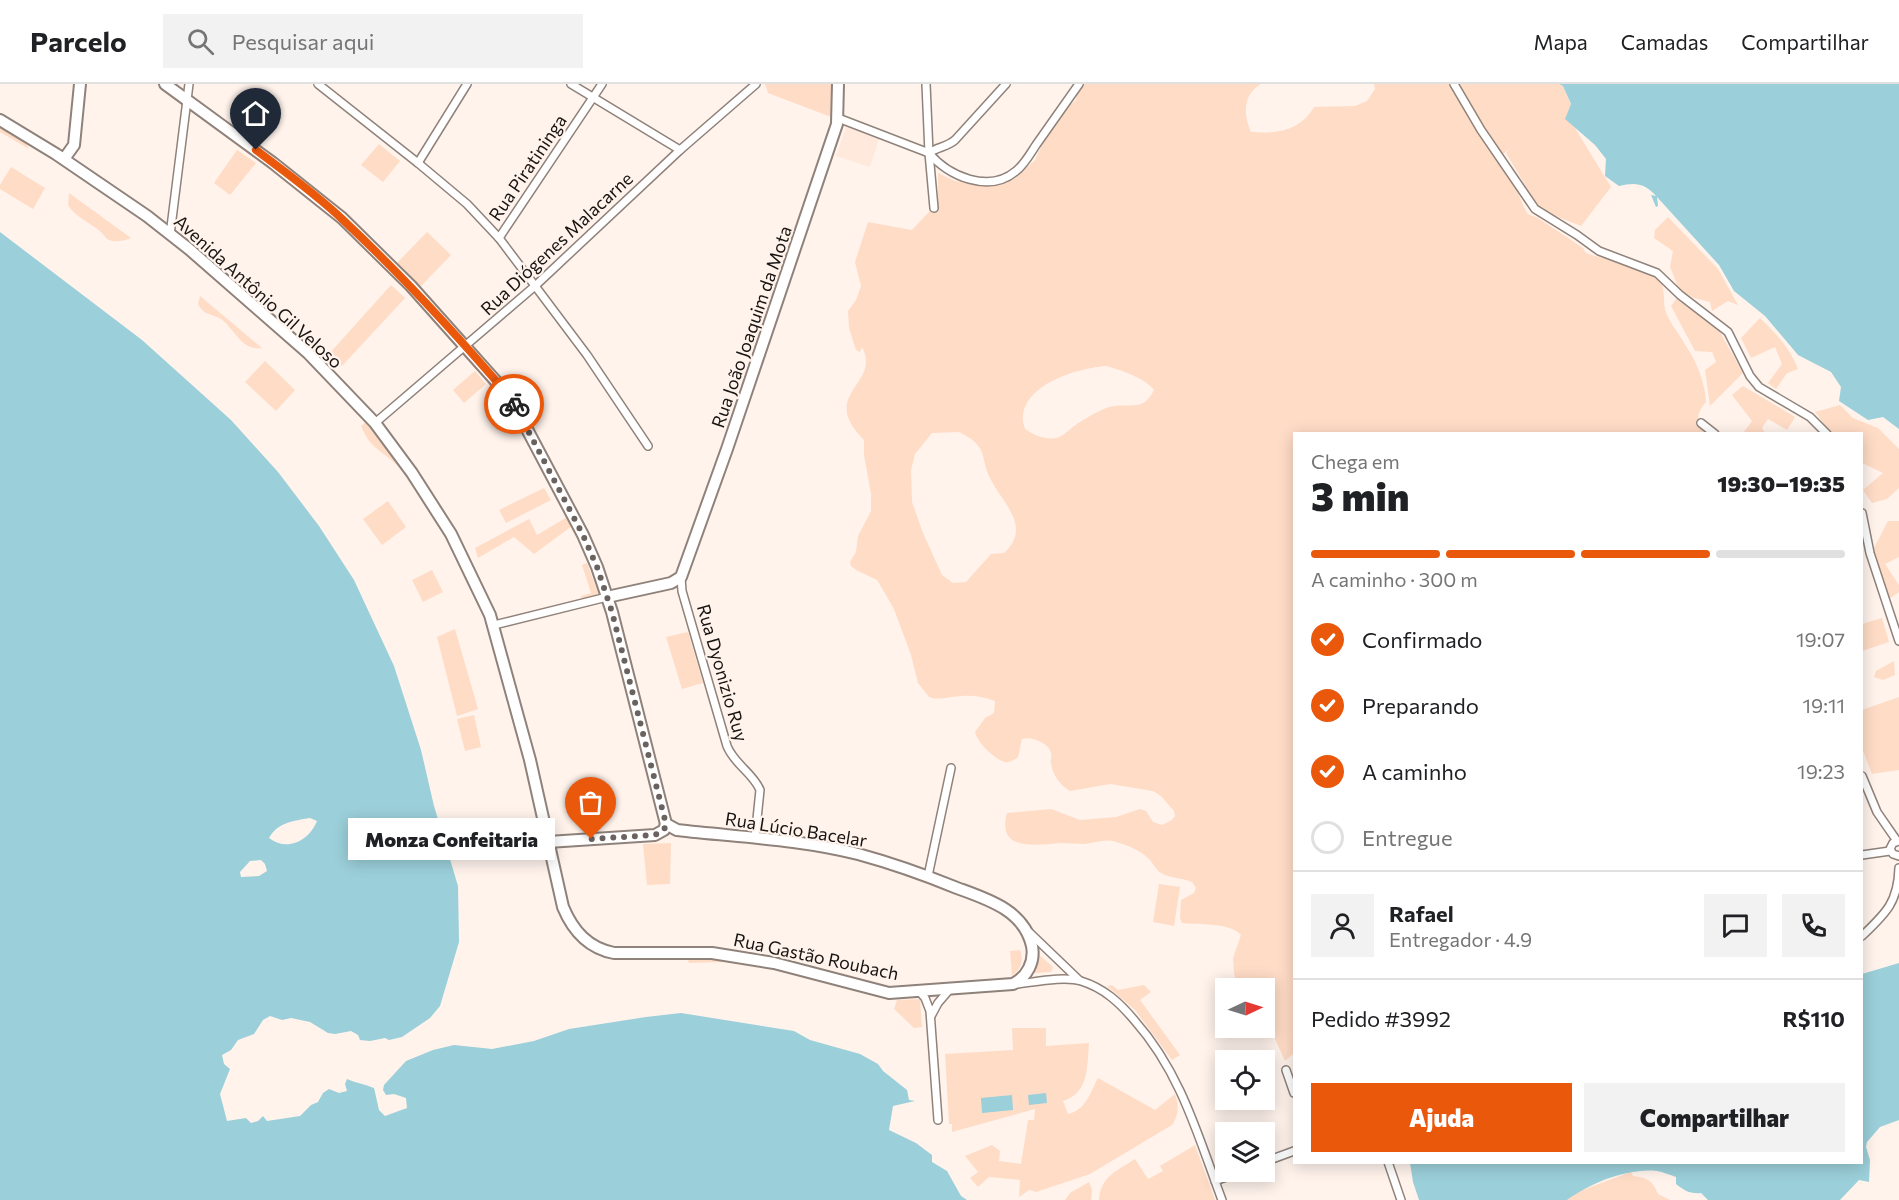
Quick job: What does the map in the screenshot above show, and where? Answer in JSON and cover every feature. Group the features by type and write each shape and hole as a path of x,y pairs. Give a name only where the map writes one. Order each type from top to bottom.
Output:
{"street":[{"path":"64,159 74,145 80,84"},
{"path":"165,84 273,163 342,218 411,286 510,397 583,535 607,597 666,824 664,830 655,835 548,842"},
{"path":"170,235 189,84"},
{"path":"318,84 327,87 467,204 499,238 586,355 648,447"},
{"path":"418,163 467,84"},
{"path":"571,84 680,150"},
{"name":"Rua Piratininga","path":"499,238 602,84"},
{"name":"Rua Diógenes Malacarne","path":"375,423 467,347 680,150 756,84"},
{"name":"Rua João Joaquim da Mota","path":"681,577 804,225 838,118 838,84"},
{"path":"926,84 934,207"},
{"path":"929,153 955,140 1006,84"},
{"path":"838,118 929,153 943,169 963,178 989,181 1004,178 1021,166 1079,84"},
{"path":"1454,84 1481,130 1534,209 1599,251 1657,273 1728,332 1750,376 1759,387 1810,417 1825,432"},
{"name":"Avenida Antônio Gil Veloso","path":"0,120 64,159 147,216 280,328 375,423 412,473 451,534 494,625 530,760 548,842"},
{"path":"1701,423 1713,432"},
{"path":"1863,518 1870,553 1899,641"},
{"path":"1863,548 1870,553"},
{"path":"494,625 671,583 681,577"},
{"name":"Rua Dyonizio Ruy","path":"681,577 682,591 727,746 732,757 757,783 760,790 755,838"},
{"path":"928,876 951,768"},
{"path":"1863,778 1877,812 1898,841 1891,845 1890,850"},
{"name":"Rua Lúcio Bacelar","path":"666,824 677,830 755,838 856,854 928,876 997,903 1079,980"},
{"name":"Rua Gastão Roubach","path":"548,842 567,918 581,937 601,951 712,953 790,967 884,992 1079,980"},
{"path":"1863,855 1890,850"},
{"path":"1890,850 1899,856"},
{"path":"1863,935 1890,908 1898,886 1899,868"},
{"path":"1013,984 1026,974 1032,959 1031,943 1020,923"},
{"path":"1079,980 1116,1000 1159,1051 1180,1087 1215,1181"},
{"path":"931,1016 950,989"},
{"path":"919,991 927,1002 931,1016 938,1120"},
{"path":"1286,1070 1293,1090"},
{"path":"1275,1158 1293,1151"},
{"path":"1389,1164 1401,1200"},
{"path":"1215,1182 1222,1200"}],"shaded area":[{"path":"765,84 831,84 831,117 768,93"},
{"path":"1079,84 1261,84 1255,88 1248,99 1247,119 1251,132 1270,132 1295,126 1314,107 1355,106 1367,101 1375,89 1374,84 1559,84 1563,86 1571,105 1567,115 1611,187 1581,226 1540,210 1506,153 1510,149 1504,154 1501,158 1502,168 1516,188 1528,214 1538,218 1583,248 1586,253 1641,268 1660,280 1667,315 1694,359 1704,387 1706,402 1698,418 1705,432 1293,432 1293,1054 1285,1061 1275,1038 1275,978 1235,978 1233,958 1241,935 1236,931 1222,926 1182,923 1181,900 1194,893 1196,888 1192,882 1161,873 1142,853 1120,843 1108,840 1084,844 1030,845 1013,840 1007,834 1005,826 1007,813 1051,809 1080,820 1116,817 1140,809 1146,811 1153,822 1162,825 1175,816 1174,811 1161,796 1153,791 1110,784 1070,791 1055,775 1050,749 1035,739 1022,739 1018,757 1012,761 1005,762 991,754 982,745 975,732 985,718 994,713 995,701 970,696 929,697 918,683 911,655 894,609 886,595 877,580 851,566 850,562 856,552 858,536 871,511 864,440 851,424 847,411 848,400 864,371 866,360 862,347 860,352 856,350 849,328 848,311 856,300 861,286 855,262 868,222 912,230 938,202 938,173 955,181 990,185 1006,183 1035,160 1046,136 1076,100","holes":["1106,366 1139,378 1154,390 1145,402 1109,407 1056,438 1040,436 1025,429 1023,418 1026,404 1043,386 1056,379 1082,370","959,432 980,448 991,480 1013,516 1016,534 1004,553 991,554 966,582 953,583 942,575 923,533 912,502 911,470 915,454 932,433"]},
{"path":"0,124 23,137 29,149 0,132"},
{"path":"847,125 879,139 870,167 836,156"},
{"path":"379,144 400,161 383,182 361,165"},
{"path":"237,150 256,163 230,195 214,183"},
{"path":"11,167 45,188 33,209 0,189"},
{"path":"69,193 131,238 119,241 107,239 71,209 68,205"},
{"path":"1668,217 1718,269 1738,305 1728,301 1712,311 1710,302 1694,298 1679,289 1670,267 1673,251 1654,238 1655,230"},
{"path":"427,232 451,255 420,287 396,264"},
{"path":"391,285 405,298 342,366 329,354"},
{"path":"200,296 262,348 243,343 221,319 203,311 198,304"},
{"path":"1676,299 1717,327 1743,373 1710,406 1705,370 1716,362 1712,352 1695,351 1671,306"},
{"path":"1760,318 1787,348 1798,369 1787,373 1776,389 1768,383 1782,364 1775,347 1751,358 1741,338"},
{"path":"265,361 295,390 276,411 245,382"},
{"path":"475,371 486,384 464,403 453,390"},
{"path":"1743,386 1795,417 1787,430 1768,419 1762,428 1764,432 1744,432 1752,421 1732,395"},
{"path":"1840,405 1853,418 1878,428 1899,449 1899,488 1887,499 1872,503 1863,490 1883,473 1863,463 1863,432 1830,432 1815,412"},
{"path":"367,421 407,472 410,485 403,471 368,439 361,426"},
{"path":"544,488 551,500 506,523 499,510"},
{"path":"388,501 406,527 382,545 363,519"},
{"path":"567,517 572,526 534,554 514,537 478,558 475,548 529,519 537,535"},
{"path":"1888,521 1899,521 1899,557 1885,564 1899,585 1899,592 1889,599 1874,548"},
{"path":"587,563 599,596 582,600 581,596 591,593 582,565"},
{"path":"432,570 443,592 423,602 412,580"},
{"path":"1882,618 1889,642 1863,651 1863,624"},
{"path":"455,629 478,709 457,716 437,637"},
{"path":"688,632 703,683 682,689 666,637"},
{"path":"1894,661 1895,675 1883,680 1874,677 1876,671"},
{"path":"1899,697 1899,770 1872,774 1863,751 1863,710"},
{"path":"474,715 481,747 465,751 457,719"},
{"path":"671,843 670,884 647,885 643,844"},
{"path":"1159,884 1180,887 1174,926 1153,922"},
{"path":"1020,950 1021,965 1012,976 1010,951"},
{"path":"1037,953 1052,966 1051,972 1034,973"},
{"path":"691,957 748,965 726,962 689,963"},
{"path":"1112,985 1118,990 1144,985 1151,992 1140,1000 1180,1055 1172,1060 1135,1010 1107,986"},
{"path":"920,999 922,1027 914,1028 894,1009 897,1000"},
{"path":"1012,1028 1046,1028 1046,1046 1089,1043 1087,1070 1082,1085 1078,1092 1063,1101 1068,1114 1083,1105 1098,1078 1155,1110 1175,1094 1178,1110 1172,1125 1090,1174 1036,1192 1029,1190 1019,1197 1020,1180 989,1177 978,1187 970,1178 978,1172 965,1156 992,1145 1000,1151 999,1161 1021,1164 1028,1120 1034,1120 1035,1109 952,1132 952,1124 949,1124 945,1054 1013,1050"},
{"path":"1195,1145 1215,1200 1099,1200 1106,1180 1135,1159 1148,1179 1163,1171 1160,1166"},
{"path":"1631,1172 1633,1176 1649,1180 1658,1194 1670,1200 1567,1200 1577,1192"},
{"path":"1089,1182 1092,1190 1091,1200 1065,1200 1070,1193"}],"water":[{"path":"1559,84 1899,84 1899,429 1883,417 1868,420 1839,401 1841,387 1831,372 1798,355 1765,316 1734,291 1719,265 1657,197 1658,206 1656,207 1651,195 1656,196 1648,188 1630,184 1619,186 1605,176 1606,159 1595,145 1565,119 1571,104 1563,86"},
{"path":"0,232 142,340 231,420 278,472 319,526 354,580 394,666 421,750 434,806 458,886 459,942 440,1006 430,1018 402,1037 370,1041 360,1040 358,1035 351,1031 328,1033 310,1022 291,1018 282,1020 270,1016 263,1020 254,1034 238,1040 231,1050 222,1055 224,1064 230,1069 220,1094 227,1121 246,1118 251,1123 263,1116 267,1121 300,1116 311,1105 318,1102 323,1093 329,1089 339,1093 347,1091 345,1084 347,1079 374,1088 379,1110 385,1116 407,1108 406,1098 394,1094 386,1095 383,1090 384,1085 406,1061 433,1050 454,1045 492,1049 534,1041 569,1029 681,1013 794,1031 810,1040 860,1054 878,1064 883,1071 907,1090 909,1100 915,1101 893,1106 889,1130 916,1143 932,1155 932,1162 947,1171 961,1196 967,1200 0,1200","holes":["310,818 317,821 309,834 297,842 283,844 269,838 281,825","261,860 267,871 259,876 241,877 240,872 250,861"]},
{"path":"1899,963 1899,1120 1880,1127 1867,1142 1866,1147 1870,1160 1869,1182 1859,1180 1840,1200 1708,1200 1701,1193 1685,1190 1676,1184 1676,1177 1659,1171 1646,1171 1610,1178 1567,1200 1419,1200 1410,1164 1863,1164 1863,974"},
{"path":"1046,1093 1047,1103 1029,1105 1028,1095"},
{"path":"1012,1095 1013,1110 982,1113 981,1098"}],"way so far":[{"path":"514,404 583,535 597,567 612,612 666,824 661,833 655,835 591,839"}],"place":[{"name":"Monza Confeitaria","path":"591,839"}],"route":[{"path":"256,150 342,218 471,352 514,404"}]}
